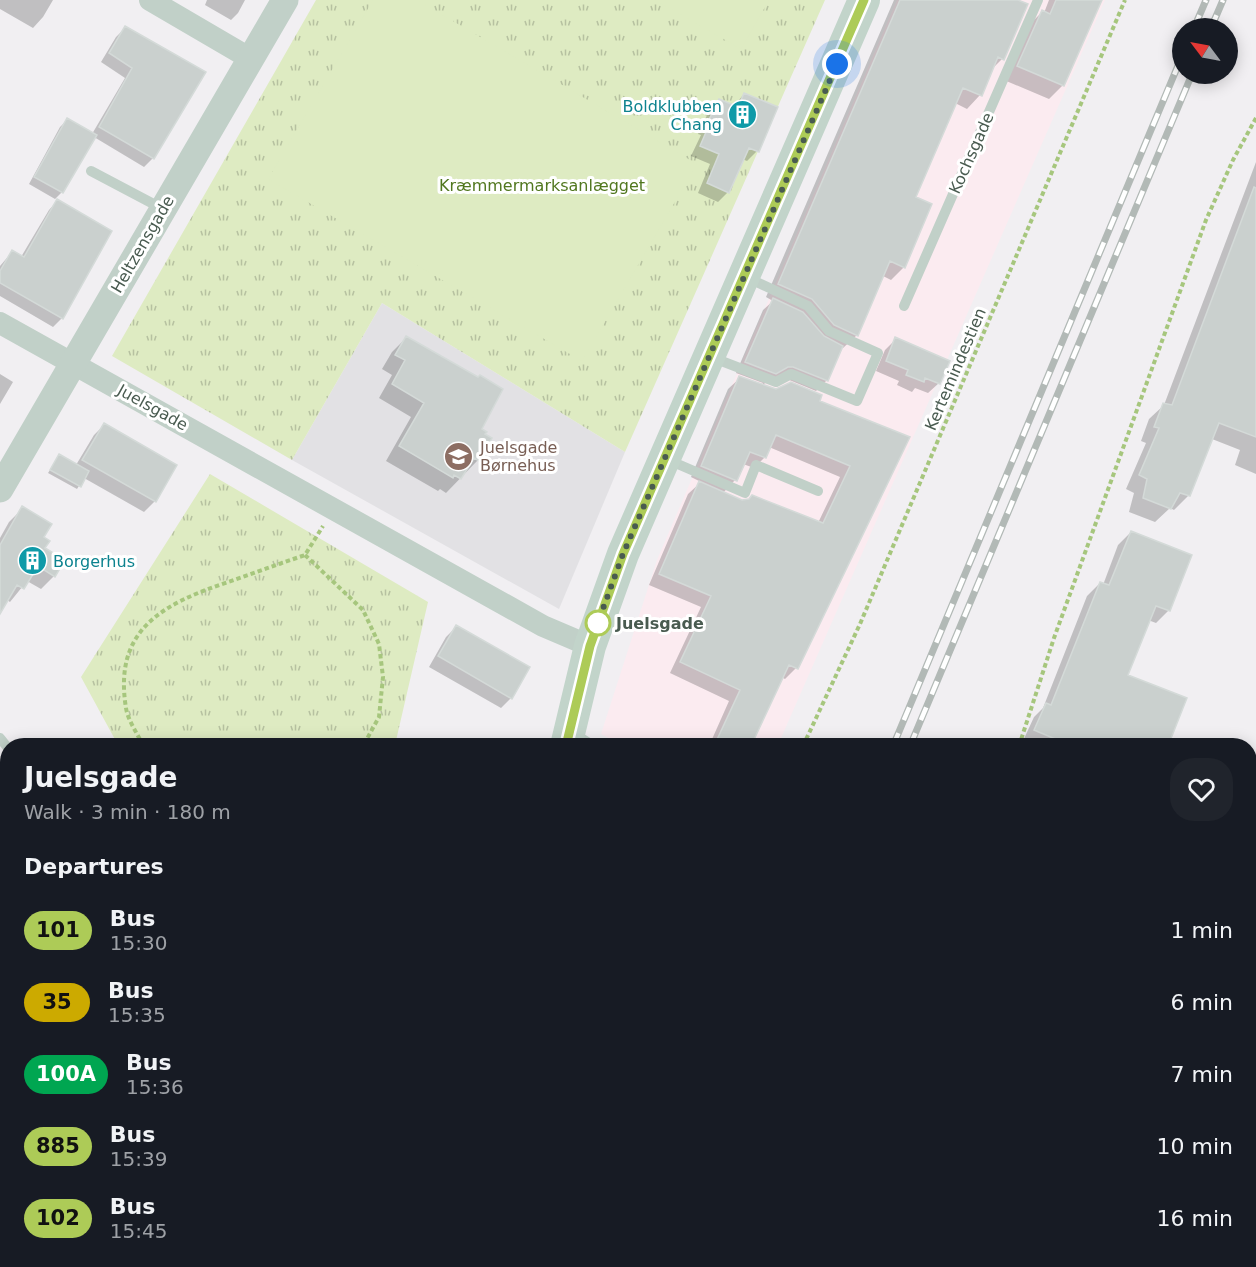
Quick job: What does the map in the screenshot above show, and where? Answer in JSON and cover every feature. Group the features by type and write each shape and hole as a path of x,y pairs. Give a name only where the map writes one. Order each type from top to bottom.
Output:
{"main road":[{"path":"577,738 590,646 623,554 864,0"}],"street":[{"path":"150,0 251,59"},
{"name":"Heltzensgade","path":"0,489 285,0"},
{"name":"Juelsgade","path":"0,323 334,507 543,626 590,646"}],"lane":[{"name":"Kochsgade","path":"904,306 1038,0"},
{"path":"91,171 163,209"},
{"path":"710,357 776,382 790,374 857,401 878,353 829,332 808,306 745,277"},
{"path":"665,458 745,493 756,465 818,491"}],"path":[{"name":"Kertemindestien","path":"807,738 860,624 1125,0"},
{"path":"1022,738 1054,638 1206,220 1233,160 1256,118"},
{"path":"139,738 126,710 124,675 129,653 140,631 159,612 189,595 305,555 334,507"},
{"path":"305,555 363,610 380,644 383,677 379,717 367,738"}],"shaded area":[{"path":"897,0 1105,0 781,738 608,738 601,734 657,560"},
{"name":"Juelsgade Børnehus","path":"382,303 625,452 559,609 292,460"}],"green space":[{"name":"Kræmmermarksanlægget","path":"316,0 825,0 625,452 382,303 292,460 112,356"},
{"path":"373,0 417,0 697,164 582,361 268,179"},
{"path":"655,0 769,0 741,49"},
{"path":"210,474 428,602 397,738 114,738 81,677"}],"building":[{"path":"900,0 1018,0 1028,4 1004,60 998,57 982,96 963,88 916,197 932,204 905,268 890,261 858,336 834,325 812,299 778,284"},
{"path":"1056,0 1102,0 1064,86 1017,66 1042,10 1050,14"},
{"path":"125,26 206,72 154,159 99,127 132,68 109,53"},
{"name":"Boldklubben Chang","path":"744,93 778,107 759,152 749,148 729,193 707,183 719,154 700,146 719,99 738,107"},
{"path":"67,118 97,135 63,193 34,177"},
{"path":"1254,187 1256,188 1256,437 1219,423 1190,496 1180,493 1171,509 1143,498 1147,479 1139,475 1159,428 1154,427 1163,403 1172,405"},
{"path":"57,199 112,231 63,319 0,283 0,271 12,250 24,257"},
{"path":"773,298 803,312 824,336 843,346 828,381 793,367 788,367 776,374 745,362"},
{"path":"406,336 503,389 482,429 492,438 479,461 474,458 461,479 454,475 453,478 399,446 424,403 392,384 405,360 395,355"},
{"path":"895,337 950,361 940,384 925,378 924,382 906,375 908,370 886,361"},
{"path":"739,376 776,389 791,382 822,395 820,401 910,437 798,669 789,665 755,738 718,738 740,690 680,662 711,596 659,574 699,481 742,500 749,499 752,495 823,523 850,466 776,435 766,458 750,452 737,481 701,466"},
{"path":"104,423 177,465 156,502 82,460"},
{"path":"59,454 89,471 81,487 50,470"},
{"name":"Borgerhus","path":"22,506 52,524 44,537 50,541 45,548 65,560 55,577 38,566 24,589 17,585 0,614 0,545"},
{"path":"1131,531 1192,555 1170,611 1156,606 1128,675 1187,698 1171,738 1053,738 1034,730 1046,703 1051,705 1100,582 1109,585"},
{"path":"456,625 530,667 512,699 438,656"}],"railway":[{"path":"1198,18 1206,0"},
{"path":"1215,18 1223,0"},
{"path":"896,738 1172,80"},
{"path":"913,738 1188,84"}],"bus line":[{"name":"101","path":"568,738 590,646 623,554 864,0"}],"place":[{"name":"Boldklubben Chang","path":"743,115"},
{"name":"Juelsgade Børnehus","path":"459,456"},
{"name":"Borgerhus","path":"32,561"},
{"name":"Juelsgade","path":"598,623"}],"route":[{"path":"598,623 597,625 623,554 837,64"}]}
